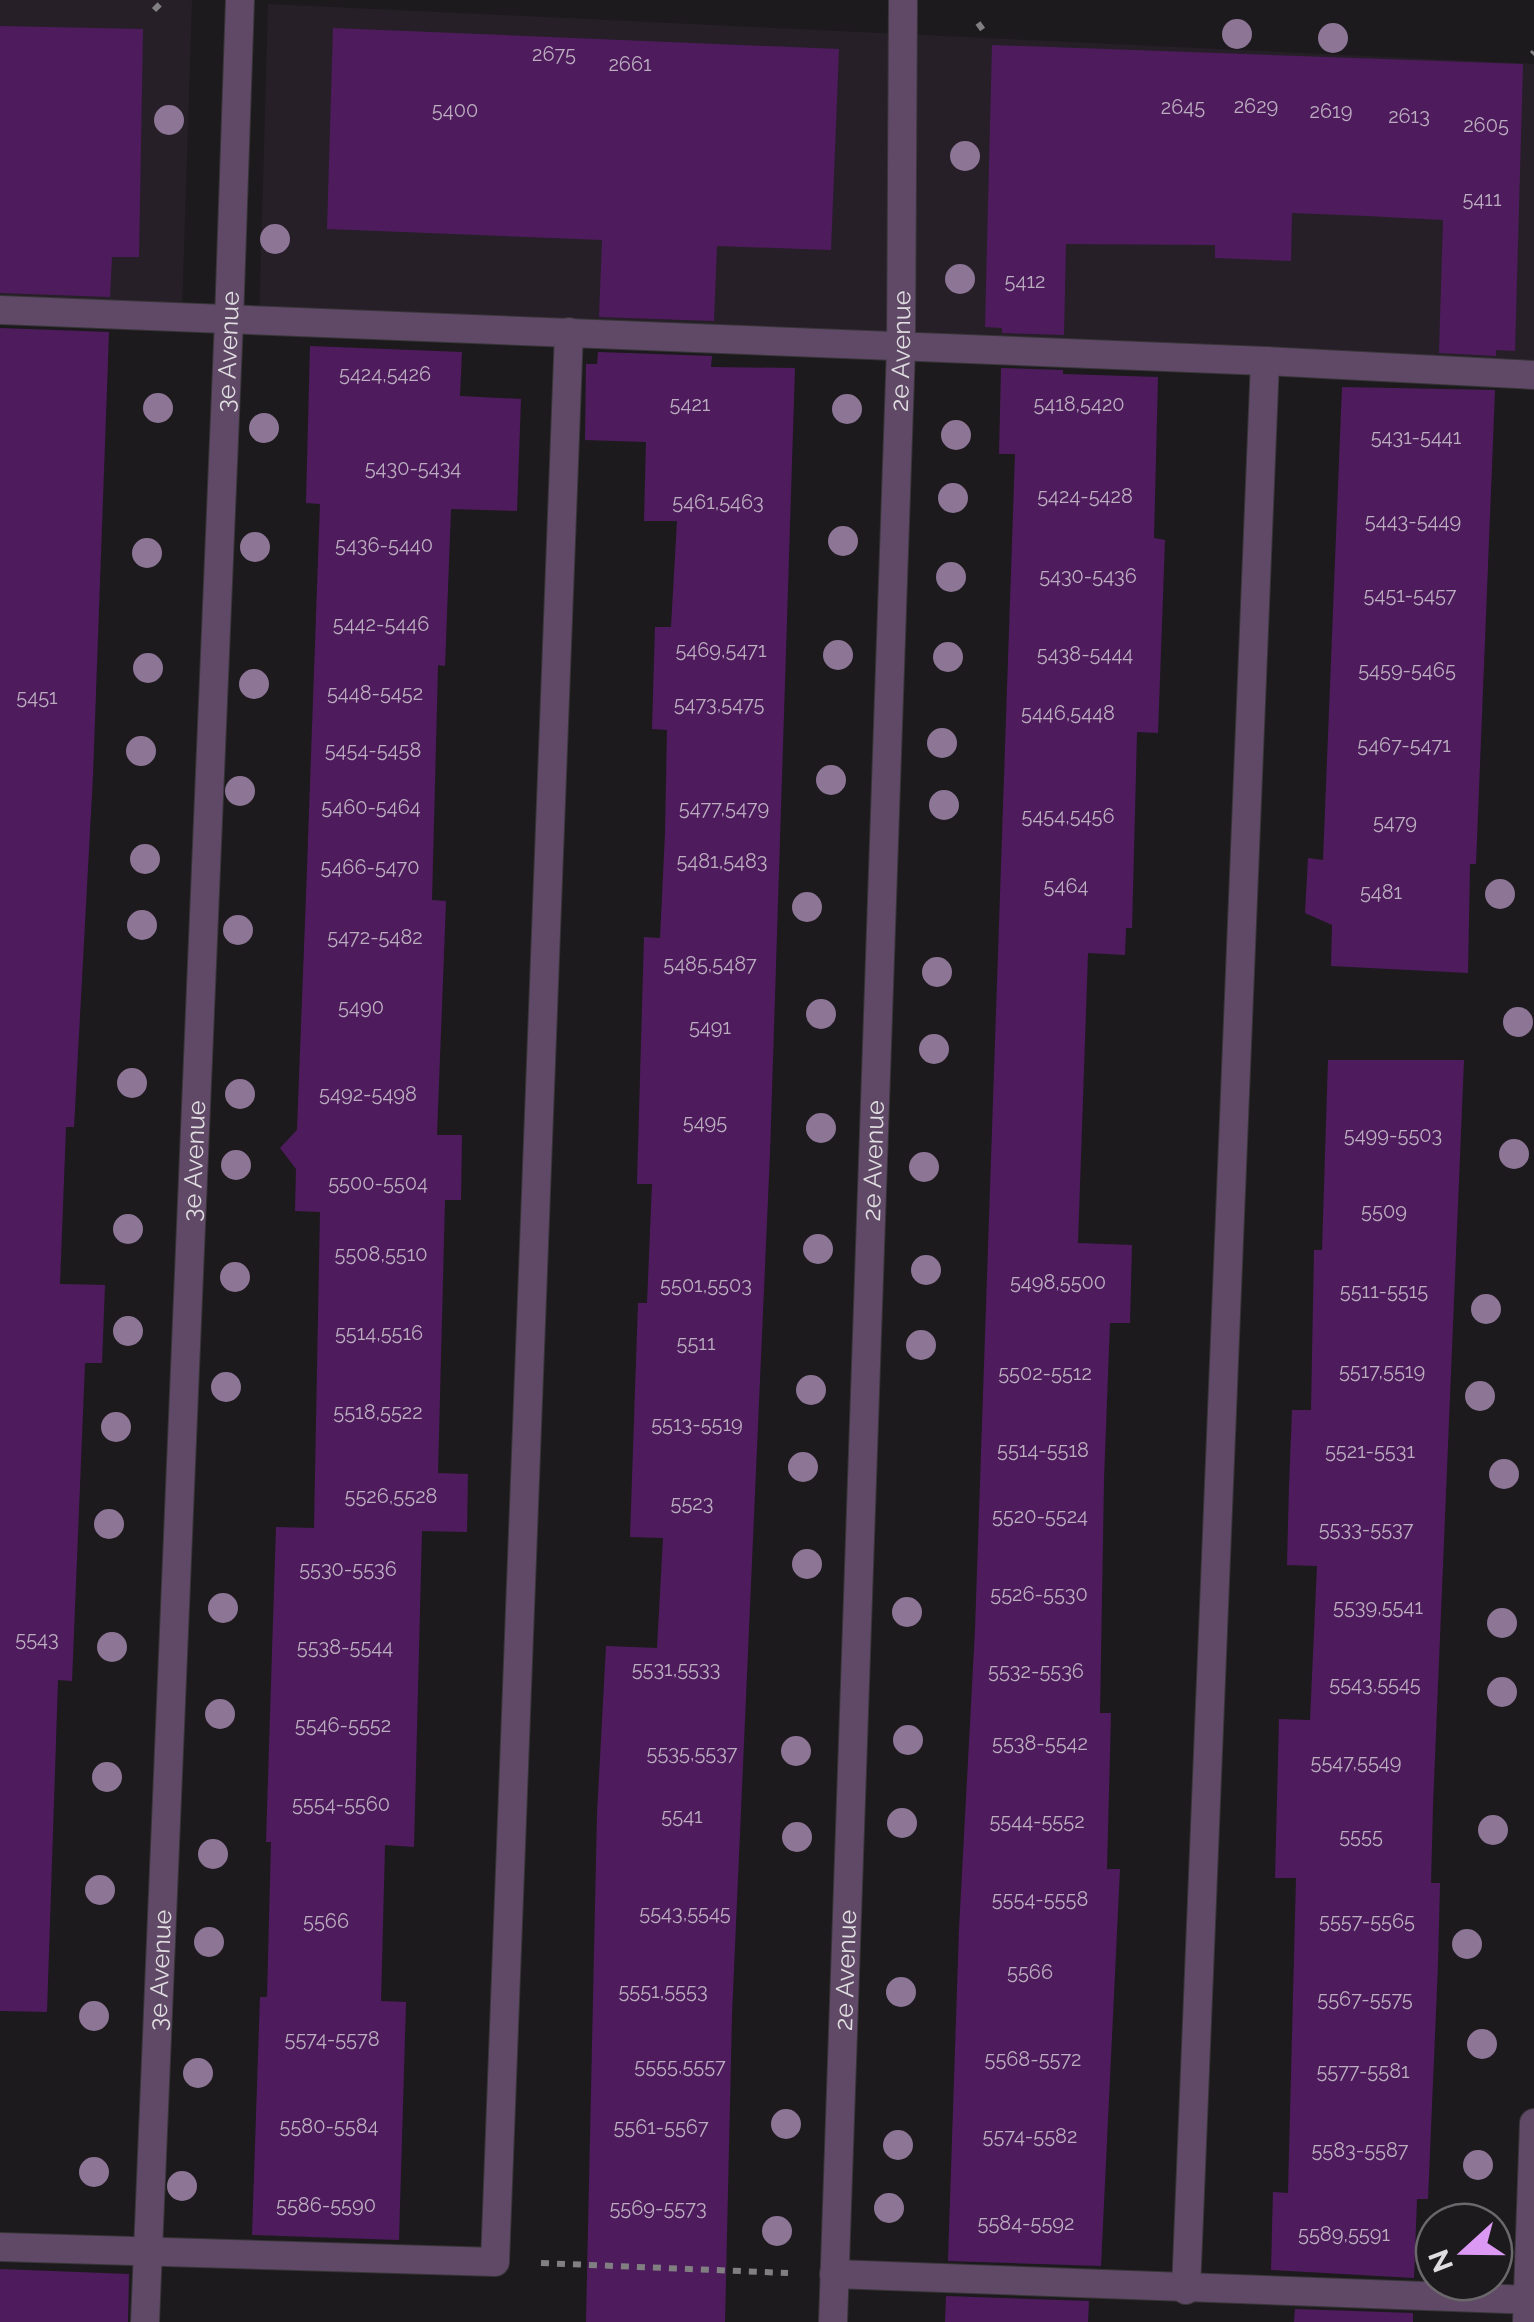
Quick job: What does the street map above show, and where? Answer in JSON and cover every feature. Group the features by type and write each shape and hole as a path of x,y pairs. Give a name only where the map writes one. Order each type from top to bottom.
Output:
{"street":[{"name":"3e Avenue","path":"144,2322 240,0"},
{"name":"2e Avenue","path":"833,2322 900,348 904,0"},
{"path":"0,310 1534,374"},
{"path":"0,2247 495,2262 569,332"},
{"path":"1186,2290 1266,360"},
{"path":"834,2274 1530,2308 1534,2122"}],"path":[{"path":"154,10 164,0"},
{"path":"978,23 986,33"},
{"path":"495,2262 834,2274"}],"shaded area":[{"path":"0,0 192,0 182,311 0,304"},
{"path":"268,4 1534,64 1534,375 259,327"}],"building":[{"path":"0,26 143,29 139,257 112,257 110,297 0,293"},
{"path":"333,28 839,49 831,250 717,246 714,321 599,317 602,240 327,229"},
{"path":"992,45 1523,64 1515,351 1496,350 1496,356 1439,353 1443,220 1367,216 1292,213 1291,261 1215,258 1215,245 1066,244 1064,335 1002,333 1002,328 985,327"},
{"path":"0,328 109,332 93,775 74,1127 66,1127 60,1284 105,1285 102,1363 85,1363 72,1681 58,1680 47,2012 0,2011"},
{"path":"310,346 462,352 460,396 521,399 517,511 451,509 445,666 438,665 432,900 446,901 437,1135 462,1135 461,1200 445,1200 438,1473 468,1474 467,1532 422,1531 414,1847 385,1845 381,2001 406,2002 399,2240 252,2235 260,1997 267,1997 271,1842 266,1842 276,1527 314,1528 320,1212 295,1211 296,1169 280,1148 297,1130 306,896 320,504 306,503"},
{"path":"598,352 712,356 711,367 795,368 770,1153 732,2014 725,2322 586,2322 597,1814 606,1646 657,1648 663,1538 630,1537 638,1303 647,1303 652,1184 637,1184 644,937 660,938 665,834 667,730 652,729 655,627 671,627 677,521 644,521 646,442 585,440 586,364 597,364"},
{"path":"1001,368 1158,377 1154,538 1165,540 1158,733 1137,732 1132,928 1126,928 1125,955 1088,953 1078,1243 1132,1245 1130,1323 1110,1323 1104,1479 1100,1713 1111,1713 1107,1869 1120,1869 1101,2266 948,2261 959,1929 975,1630 1015,454 999,454"},
{"path":"1342,387 1495,390 1476,864 1470,864 1468,973 1331,966 1332,925 1305,913 1308,858 1323,860"},
{"path":"1328,1060 1464,1060 1433,1805 1431,1883 1440,1883 1438,1964 1428,2199 1414,2202 1414,2278 1271,2270 1273,2192 1288,2193 1296,1878 1275,1878 1279,1719 1310,1720 1317,1566 1287,1565 1292,1410 1311,1410 1314,1250 1322,1250"},
{"path":"0,2269 129,2274 128,2322 0,2322"},
{"path":"946,2296 1089,2301 1088,2322 945,2322"},
{"path":"1295,2309 1413,2313 1413,2322 1294,2322"}]}
